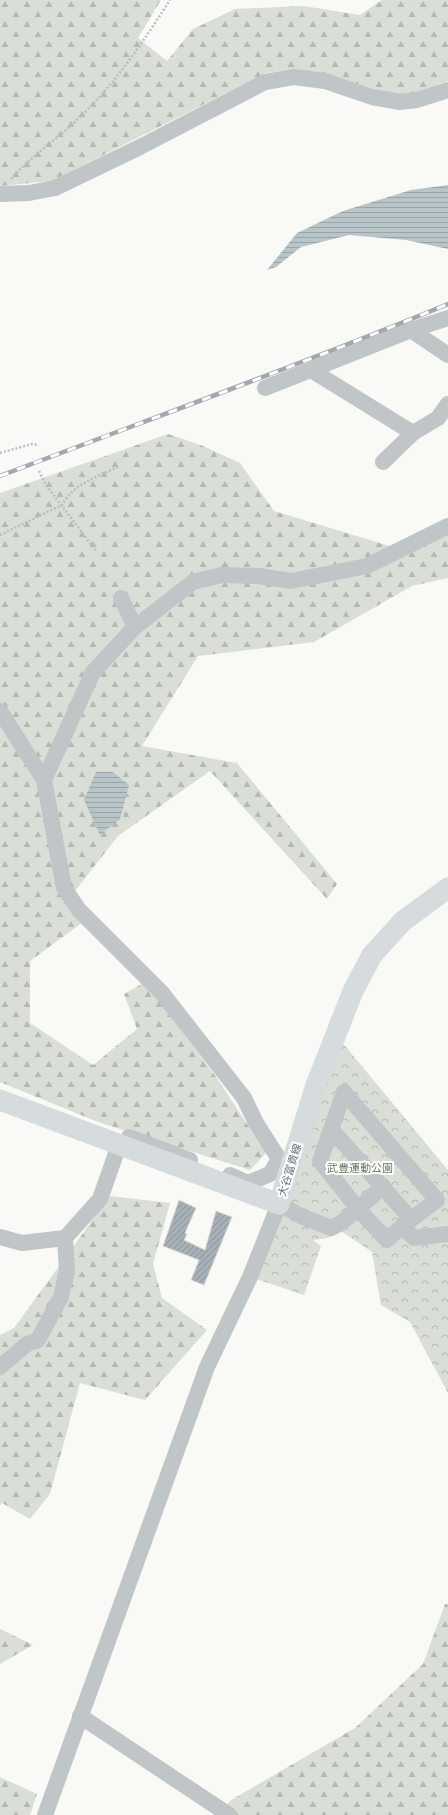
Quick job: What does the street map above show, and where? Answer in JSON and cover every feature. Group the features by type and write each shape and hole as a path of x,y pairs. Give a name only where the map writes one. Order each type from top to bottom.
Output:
{"main road":[{"name":"大谷富貴線","path":"0,1100 279,1204 283,1166 353,991 372,954 403,921 448,888"}],"street":[{"path":"0,194 29,193 55,188 140,147 265,82 294,77 325,82 372,97 400,102 417,100 448,90"},
{"path":"265,388 411,330 448,318"},
{"path":"411,330 448,355"},
{"path":"311,370 413,433"},
{"path":"383,462 413,433 438,418 448,404"},
{"path":"44,780 93,672 135,627 193,582 221,575 259,576 291,582 367,566 448,526"},
{"path":"121,598 135,627"},
{"path":"0,711 44,780 64,888 79,910 162,993 244,1098 256,1123 283,1166 270,1174 248,1183 0,1089"},
{"path":"344,1092 437,1200 387,1240 358,1209 320,1161 332,1130 344,1092"},
{"path":"332,1130 383,1186 407,1223 414,1238 448,1234"},
{"path":"0,1237 22,1243 65,1238 100,1199 119,1145"},
{"path":"45,1815 207,1367 250,1277 279,1204 301,1216 331,1228 341,1223 383,1186"},
{"path":"0,1367 27,1344 38,1340 61,1297 67,1271 65,1238"},
{"path":"80,1716 229,1815"}],"path":[{"path":"0,194 16,173 81,116 98,99 155,24 170,0"},
{"path":"0,453 32,444 39,445"},
{"path":"0,535 62,505 67,495 74,488 120,466"},
{"path":"39,471 46,485 97,552"}],"green space":[{"path":"0,0 161,0 138,38 167,61 193,29 235,9 304,6 360,15 382,0 448,0 448,81 416,94 402,95 374,89 325,75 293,69 266,73 52,181 0,186"},
{"path":"168,434 203,446 240,463 274,511 406,551 448,532 448,578 412,586 314,642 198,656 142,746 237,763 337,884 327,899 210,771 118,836 75,891 82,923 30,961 30,1023 93,1065 137,1029 124,994 145,982 217,1078 266,1153 250,1170 98,1122 0,1082 0,493"},
{"name":"武豊運動公園","path":"336,1035 448,1170 448,1393 410,1322 381,1305 372,1252 341,1231 328,1238 313,1240 321,1246 304,1295 250,1277"},
{"path":"110,1196 170,1203 153,1264 162,1298 207,1330 145,1400 80,1383 50,1494 30,1519 2,1503 0,1505 0,1335 14,1328"},
{"path":"445,1604 448,1604 448,1815 217,1815 231,1800 355,1728 423,1664"},
{"path":"0,1629 33,1645 0,1664"},
{"path":"0,1777 37,1794 30,1815 0,1815"}],"shaded area":[{"path":"448,185 448,249 406,240 349,235 301,247 276,267 267,270 297,233 343,211 411,190"},
{"path":"96,772 113,772 129,785 120,819 100,835 84,800"}],"building":[{"path":"179,1200 196,1208 185,1233 187,1234 184,1240 205,1250 216,1211 232,1217 204,1285 191,1280 199,1260 163,1246"}],"railway":[{"path":"0,476 281,370 448,304"}]}
